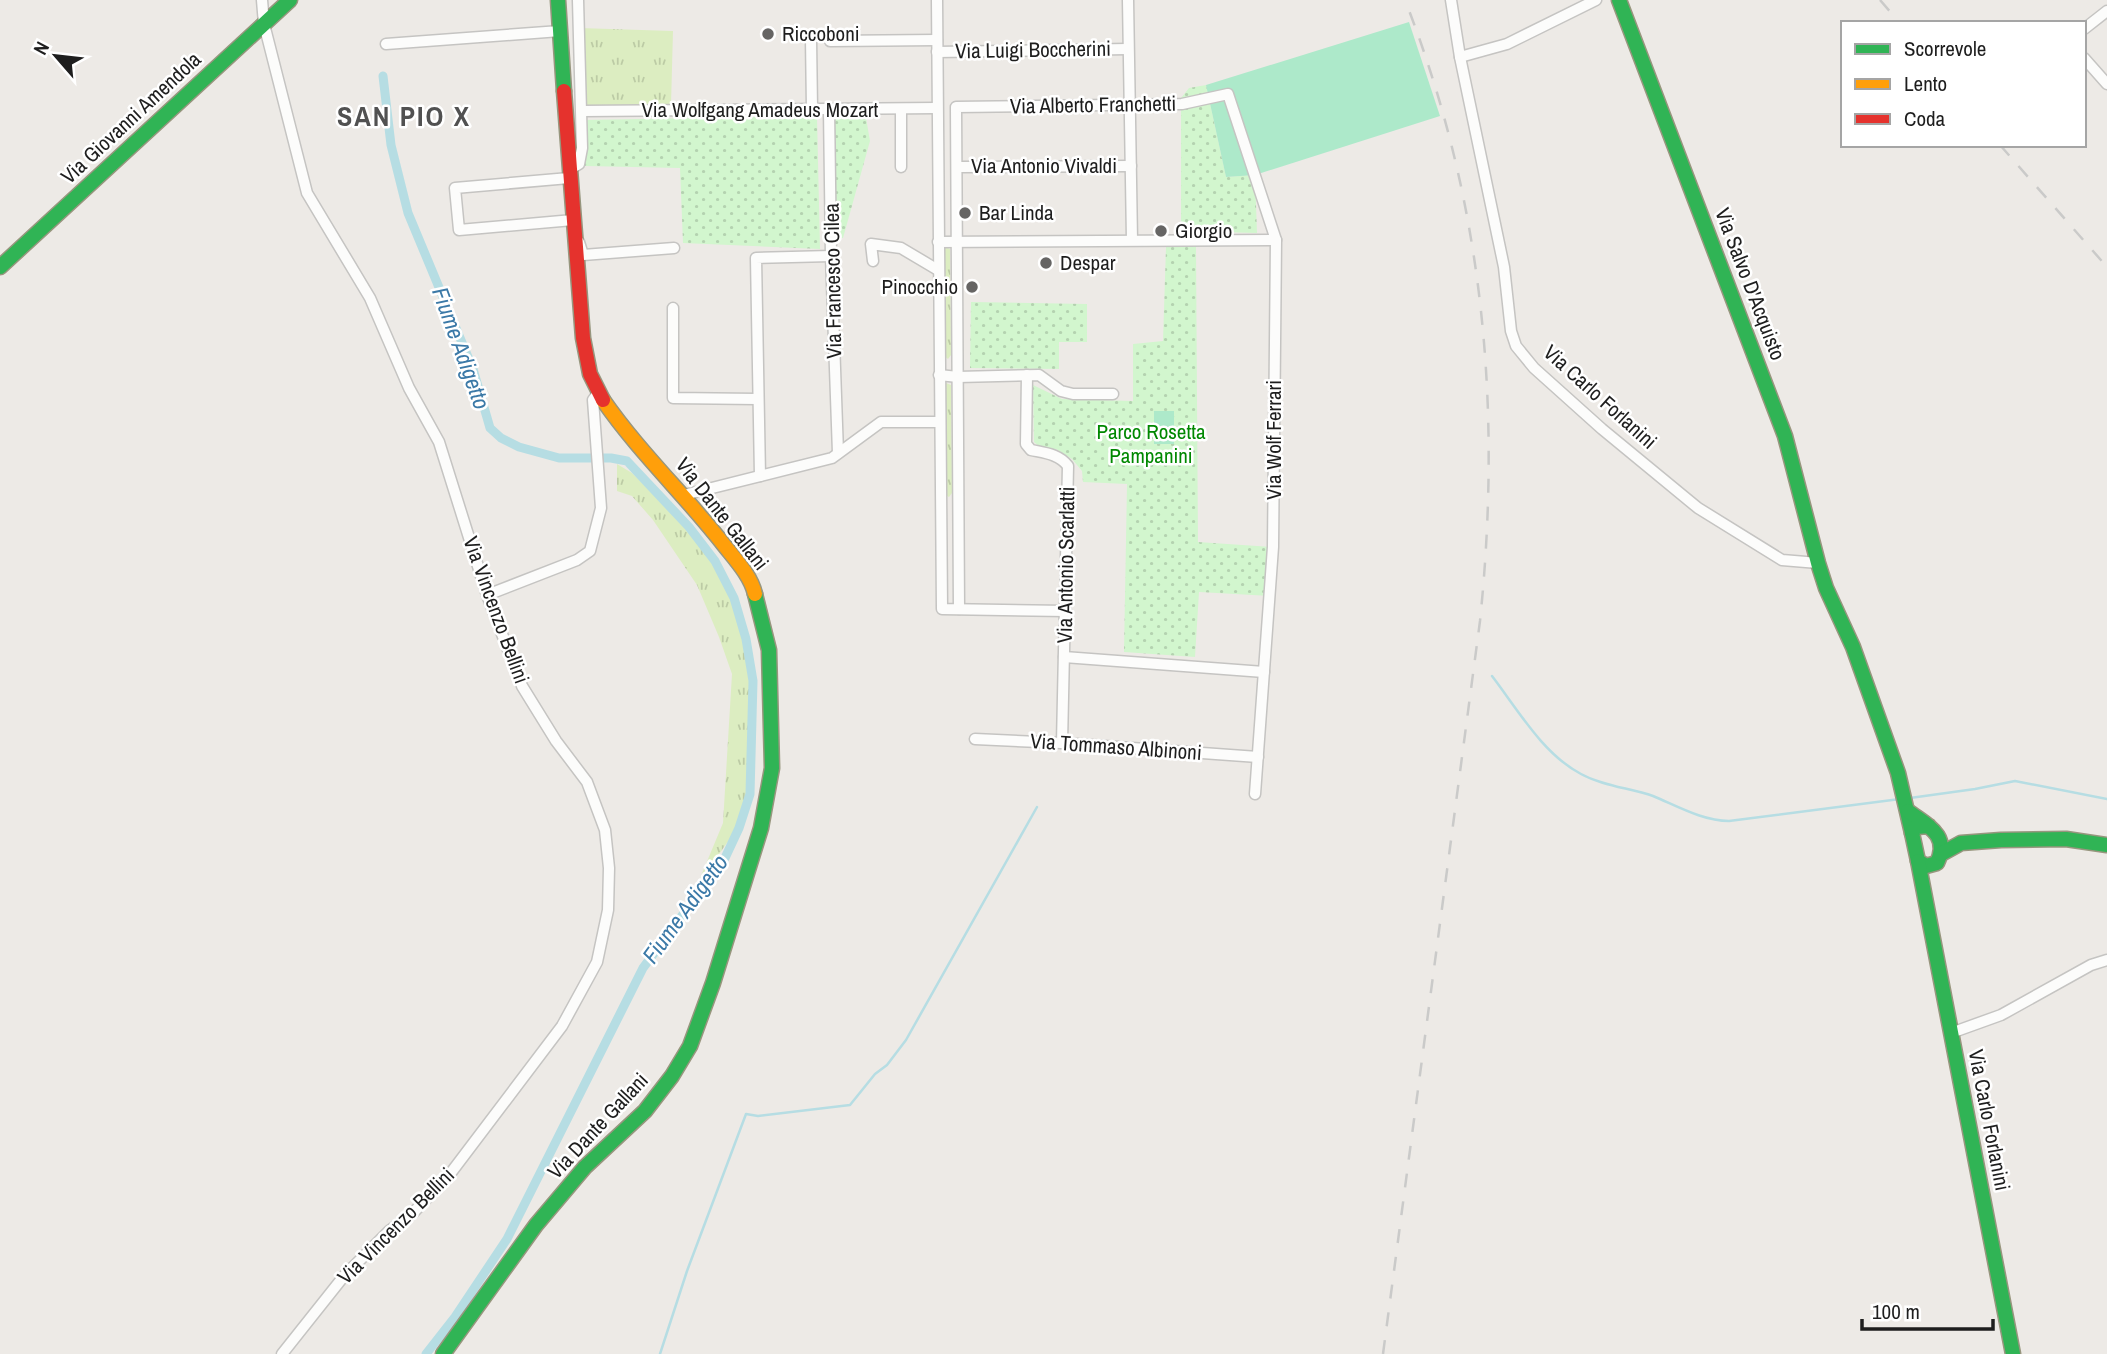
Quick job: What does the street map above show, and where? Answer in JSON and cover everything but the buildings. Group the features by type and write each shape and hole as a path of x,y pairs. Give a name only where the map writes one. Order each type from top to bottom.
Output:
{"main road":[{"name":"Via Giovanni Amendola","path":"0,267 290,0"},
{"name":"Via Dante Gallani","path":"443,1354 536,1226 586,1167 645,1111 672,1076 690,1046 713,983 761,828 772,768 769,650 754,589 740,566 684,495 621,426 598,393 590,374 585,347 569,174 558,0"},
{"name":"Via Salvo D'Acquisto","path":"1619,0 1785,436 1826,588 1853,648 1906,801"},
{"path":"1906,801 1933,829 1947,839 1961,843 2029,838 2066,839 2107,845"},
{"name":"Via Carlo Forlanini","path":"1906,801 2008,1351"},
{"path":"1912,833 1917,827 1933,829"},
{"path":"1925,894 1939,859 1941,843 1933,829"},
{"path":"1917,861 1926,866 1961,843"}],"street":[{"name":"Via Vincenzo Bellini","path":"261,0 264,24 307,193 370,298 409,388 439,442 487,595 522,687 556,741 587,782 605,830 609,868 608,909 597,962 562,1026 450,1174 412,1214 389,1231 344,1276 282,1354"},
{"path":"578,0 583,111 579,164 569,174 456,187 459,230 573,220 583,256 674,248"},
{"path":"937,0 942,609 1066,611"},
{"path":"1128,0 1132,240"},
{"name":"Via Carlo Forlanini","path":"1451,0 1460,57 1504,267 1511,331 1522,354 1602,429 1698,508 1783,560 1818,563"},
{"path":"1460,57 1507,44 1595,0"},
{"path":"2086,27 2107,11"},
{"path":"386,44 559,31"},
{"path":"811,39 812,109"},
{"path":"830,41 937,40"},
{"name":"Via Luigi Boccherini","path":"937,52 1128,49"},
{"path":"2086,60 2107,84"},
{"name":"Via Alberto Franchetti","path":"957,171 956,107 1182,104 1228,94"},
{"name":"Via Wolf Ferrari","path":"1228,94 1276,240 1273,547 1255,794"},
{"name":"Via Wolfgang Amadeus Mozart","path":"583,111 937,108"},
{"name":"Via Francesco Cilea","path":"829,109 838,453"},
{"path":"901,109 901,167"},
{"path":"937,161 957,171 959,609"},
{"name":"Via Antonio Vivaldi","path":"957,171 1131,166"},
{"path":"938,242 1276,240"},
{"path":"873,261 871,244 901,248 939,270"},
{"path":"760,476 756,258 831,256"},
{"path":"673,308 673,398 757,399"},
{"path":"939,374 958,377 1039,375 1061,391 1073,394 1113,394"},
{"name":"Via Antonio Scarlatti","path":"1027,375 1026,444 1031,450 1063,459 1068,466 1062,743"},
{"path":"487,595 577,560 590,551 601,508 593,400 598,393"},
{"path":"684,495 832,458 881,422 940,422"},
{"path":"941,507 958,507"},
{"name":"Via Antonio Scarlatti","path":"1064,657 1264,673"},
{"name":"Via Tommaso Albinoni","path":"975,739 1258,757"},
{"path":"1951,1033 2001,1015 2091,965 2107,960"}],"green space":[{"path":"1409,22 1440,116 1255,175 1226,177 1206,85"},
{"path":"579,28 673,31 671,105 583,107"},
{"path":"1206,85 1226,177 1255,175 1257,233 1181,231 1181,98 1189,88"},
{"path":"833,112 865,112 870,141 843,238 836,238"},
{"path":"817,116 820,249 683,243 680,168 585,166 583,120"},
{"name":"Parco Rosetta Pampanini","path":"1196,246 1198,542 1273,547 1270,596 1199,592 1195,657 1124,652 1127,484 1083,482 1082,471 1072,459 1056,449 1042,449 1034,442 1033,385 1062,399 1133,401 1133,344 1163,341 1166,247"},
{"path":"945,247 950,249 951,355 948,359 943,355"},
{"path":"971,302 1087,304 1087,342 1059,342 1059,369 970,368"},
{"path":"946,383 951,385 952,493 949,497 944,494"},
{"path":"1154,411 1174,411 1174,444 1154,444"},
{"path":"617,464 632,473 693,531 718,569 748,633 753,679 751,775 747,809 740,825 698,883 723,823 732,674 697,585 653,520 632,496 617,491"}],"waterway":[{"name":"Fiume Adigetto","path":"383,76 391,145 408,213 473,369 490,428 501,438 519,447 559,458 611,458 627,461 689,527 715,561 734,598 746,639 753,681 750,794 739,828 725,858 643,968 507,1239 455,1317 426,1354"},
{"path":"1492,676 1532,730 1567,765 1589,778 1653,796 1700,816 1729,821 1900,799"},
{"path":"1910,798 2015,781 2107,799"},
{"path":"660,1354 687,1271 746,1114 758,1116 850,1105 906,1040 1037,807"}],"railway":[{"path":"1383,1354 1480,621 1489,462 1487,383 1469,229 1453,152 1432,76 1405,0"},
{"path":"1880,0 1898,21"},
{"path":"2002,147 2107,267"}],"traffic: fast":[{"path":"0,267 290,0"},
{"path":"558,0 564,91"},
{"path":"1619,0 1785,436 1818,563 1826,588 1853,647 1898,773 1912,833"},
{"path":"443,1354 536,1225 585,1167 645,1111 672,1076 690,1046 713,983 761,828 772,768 769,650 755,594"},
{"path":"1908,811 1923,822 1929,827 1935,832 1939,838 1941,845 1937,863 1926,866 1918,861 1912,833 1917,827 1929,826"},
{"path":"1941,854 1961,843 2001,840 2066,839 2107,845"},
{"path":"1918,861 2013,1354"}],"traffic: slow":[{"path":"603,400 738,562 755,594"}],"traffic: jam":[{"path":"564,91 583,338 590,374 603,400"}],"place":[{"name":"Riccoboni","path":"768,34"},
{"name":"Bar Linda","path":"965,213"},
{"name":"Giorgio","path":"1161,231"},
{"name":"Despar","path":"1046,263"},
{"name":"Pinocchio","path":"972,287"}],"district":[{"name":"SAN PIO X","path":"404,116"}]}
